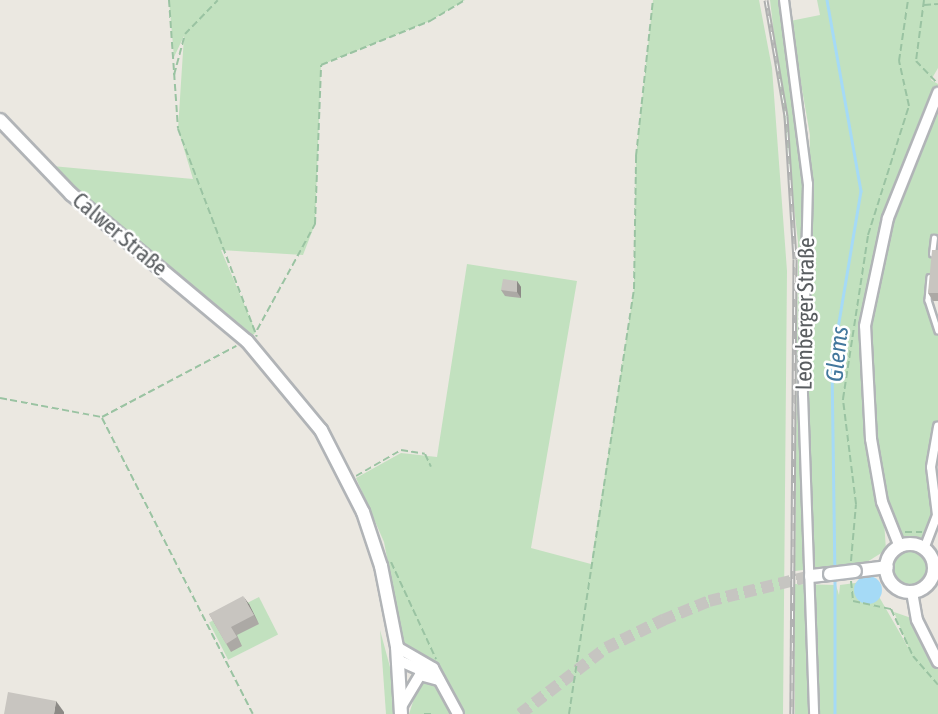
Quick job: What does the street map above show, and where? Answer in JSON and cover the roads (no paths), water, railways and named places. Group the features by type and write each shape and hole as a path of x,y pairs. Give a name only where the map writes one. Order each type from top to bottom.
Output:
{"main road":[{"name":"Calwer Straße","path":"0,120 71,194 247,341 292,390 349,480 381,566 398,653 401,709"},
{"path":"900,547 925,549 936,567 926,587 912,592 891,582 887,567 900,547"},
{"path":"811,576 887,567"}],"street":[{"name":"Leonberger Straße","path":"783,0 808,184 803,395 814,714"},
{"path":"900,547 891,525 871,439 865,326 888,218 938,93"},
{"path":"925,549 937,516 931,467 938,427"},
{"path":"912,592 916,620 938,662"},
{"path":"398,653 441,681"},
{"path":"398,653 433,668 457,714"},
{"path":"401,709 414,680 427,673"}],"lane":[{"path":"934,238 928,300 938,330"}],"water":[{"path":"868,576 878,580 882,590 878,600 868,604 858,600 854,590 858,580"}],"waterway":[{"name":"Glems","path":"827,0 861,191 832,364 835,568"},
{"name":"Glems","path":"835,578 835,714"}],"tunnel":[{"path":"520,714 606,648 663,620 709,601 811,576"}],"railway":[{"path":"766,0 786,116 795,259 792,714"}]}
